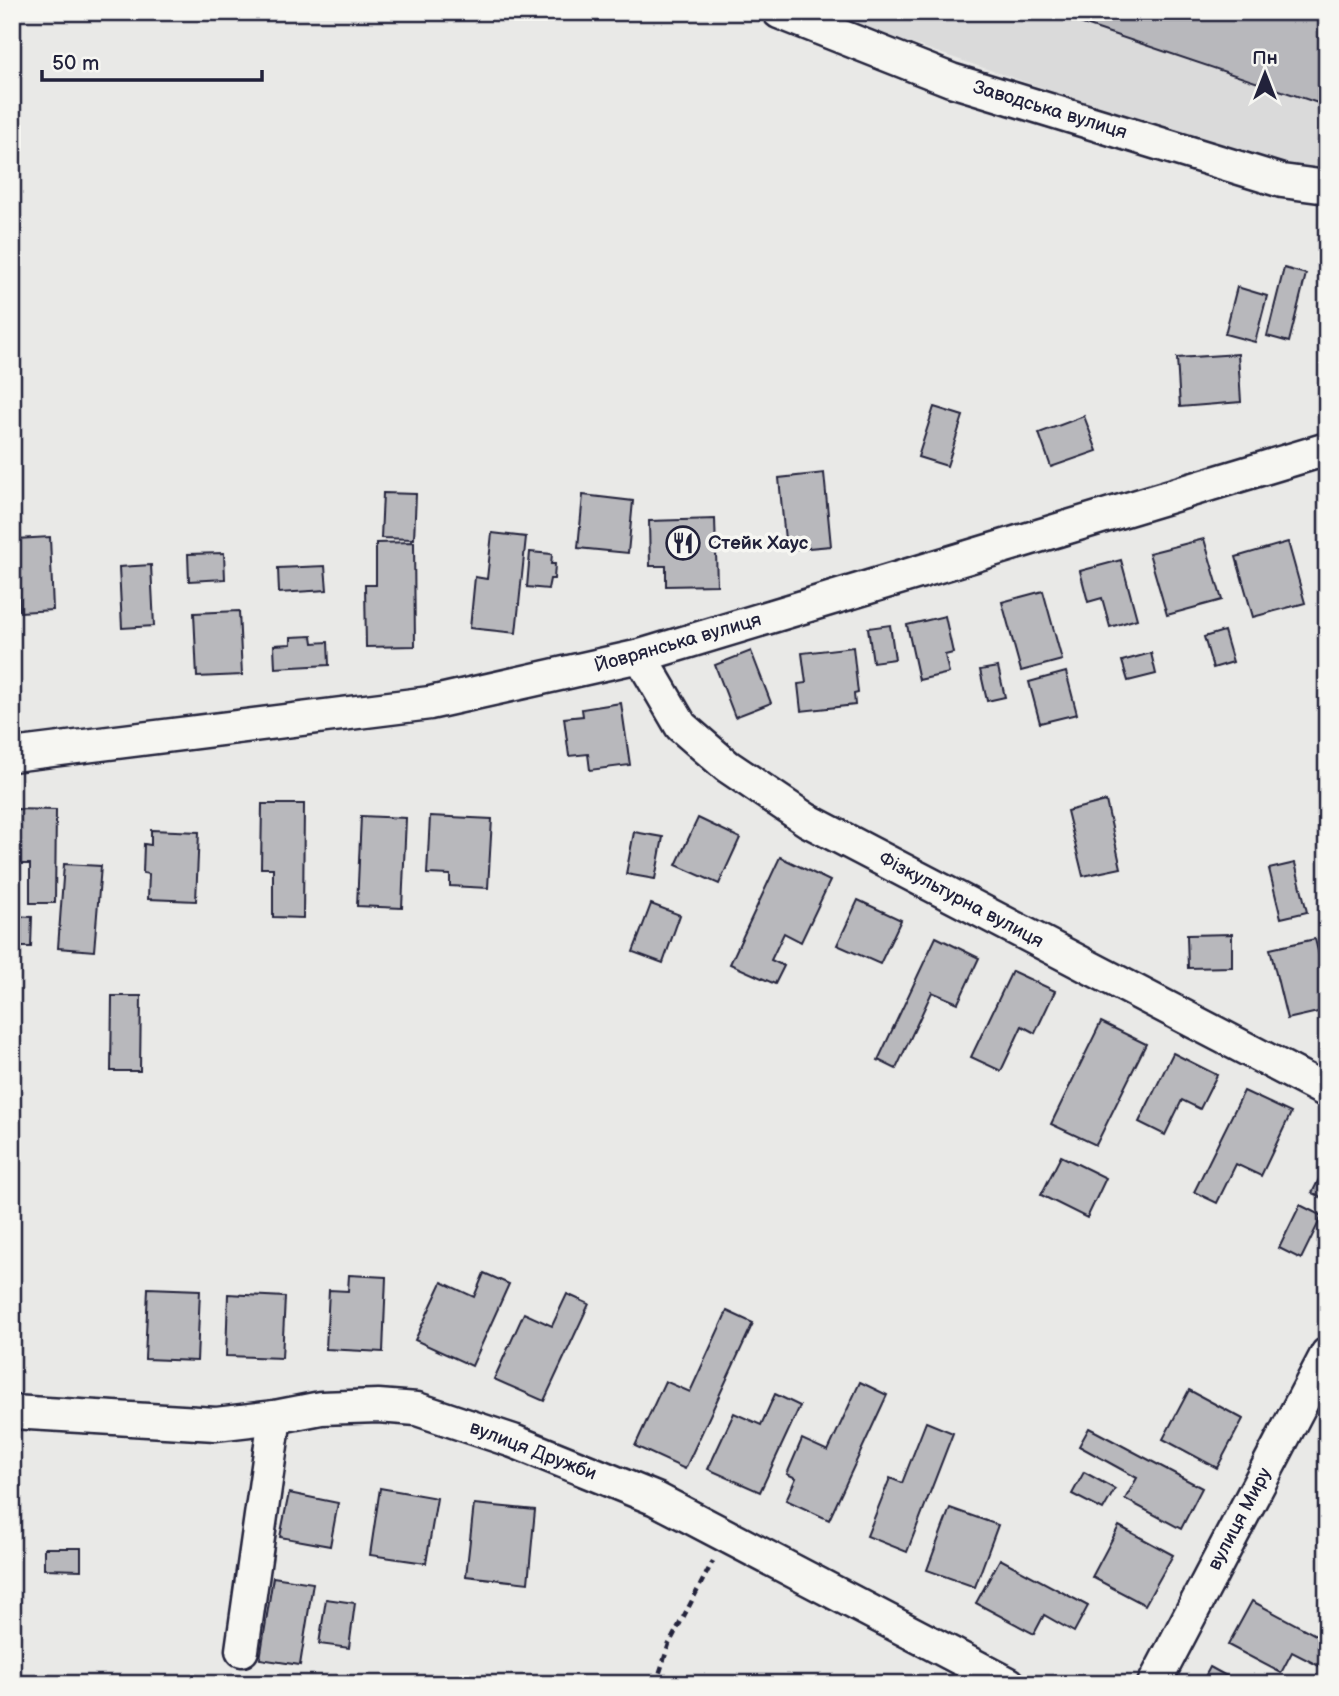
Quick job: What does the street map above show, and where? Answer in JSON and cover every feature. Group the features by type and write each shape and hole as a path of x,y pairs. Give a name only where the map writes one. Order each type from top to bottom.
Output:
{"street":[{"name":"Заводська вулиця","path":"779,12 951,80 1282,181 1327,187"},
{"name":"Йоврянська вулиця","path":"12,755 430,703 640,656 1327,449"},
{"name":"Фізкультурна вулиця","path":"640,656 681,726 727,766 807,820 1327,1091"},
{"name":"вулиця Миру","path":"1154,1684 1327,1354"},
{"name":"вулиця Дружби","path":"12,1412 216,1424 321,1408 378,1406 417,1409 513,1441 656,1499 1009,1684"},
{"path":"242,1650 275,1417"}],"path":[{"path":"656,1684 669,1644 726,1537"}],"shaded area":[{"path":"818,12 1327,12 1327,176 1292,172"}],"building":[{"path":"1047,12 1327,12 1327,86 1321,104"},
{"path":"1284,268 1306,274 1289,342 1267,336"},
{"path":"1237,287 1267,296 1255,342 1225,334"},
{"path":"1238,354 1241,402 1180,407 1177,358"},
{"path":"934,407 963,416 947,466 918,457"},
{"path":"1084,416 1097,451 1051,467 1039,433"},
{"path":"824,473 831,546 786,550 779,478"},
{"path":"383,493 416,494 414,539 381,538"},
{"path":"583,495 633,501 628,553 578,548"},
{"name":"Стейк Хаус","path":"715,519 717,585 666,586 666,566 650,566 649,521"},
{"path":"492,533 526,537 516,633 470,628 475,577 487,579"},
{"path":"50,537 53,610 20,612 16,539"},
{"path":"1204,539 1222,600 1167,615 1149,553"},
{"path":"414,542 415,646 366,647 365,585 376,585 376,543"},
{"path":"1288,542 1305,603 1253,617 1236,557"},
{"path":"530,552 552,554 551,564 555,564 554,579 550,579 548,589 527,587"},
{"path":"224,553 225,579 189,581 188,554"},
{"path":"1121,560 1137,619 1110,627 1102,598 1088,602 1080,571"},
{"path":"151,565 154,626 122,628 119,567"},
{"path":"325,566 327,590 279,593 278,568"},
{"path":"1043,591 1062,660 1021,671 1002,602"},
{"path":"239,611 242,675 197,677 194,613"},
{"path":"945,616 953,653 945,655 949,673 919,680 907,625"},
{"path":"890,625 895,659 873,662 868,628"},
{"path":"1224,631 1233,662 1213,668 1204,637"},
{"path":"312,636 313,643 328,642 329,665 275,668 274,645 291,644 291,637"},
{"path":"853,647 858,693 854,694 855,705 801,711 798,684 806,683 802,653"},
{"path":"751,651 771,703 735,717 715,665"},
{"path":"1151,653 1156,674 1128,681 1122,661"},
{"path":"998,667 1005,697 987,701 980,670"},
{"path":"1066,672 1077,714 1040,723 1029,682"},
{"path":"621,703 630,765 590,770 588,754 569,756 564,718 583,716 582,709"},
{"path":"1106,801 1121,868 1083,876 1067,811"},
{"path":"262,804 304,804 303,918 273,917 273,868 261,868"},
{"path":"14,809 56,810 55,903 30,903 30,864 13,864"},
{"path":"361,816 406,818 402,908 357,906"},
{"path":"430,816 492,819 488,888 450,886 450,875 427,874"},
{"path":"698,818 740,838 719,884 676,865"},
{"path":"151,830 199,832 196,901 148,899 149,874 143,873 144,844 151,845"},
{"path":"634,832 663,837 655,879 626,874"},
{"path":"780,857 830,881 801,942 784,933 771,960 784,966 775,984 730,964"},
{"path":"1295,863 1307,912 1281,918 1269,869"},
{"path":"64,864 101,866 94,951 58,948"},
{"path":"858,900 901,920 880,964 837,945"},
{"path":"651,904 680,915 663,963 633,952"},
{"path":"12,916 32,917 31,947 12,947"},
{"path":"1232,934 1232,967 1188,968 1187,935"},
{"path":"936,937 979,958 958,1003 932,992 896,1069 878,1060"},
{"path":"1315,939 1327,987 1327,1010 1287,1019 1270,949"},
{"path":"1012,971 1055,991 1035,1033 1022,1026 1001,1071 971,1057"},
{"path":"112,996 141,996 140,1071 111,1071"},
{"path":"1101,1022 1146,1044 1096,1145 1051,1124"},
{"path":"1173,1053 1217,1075 1200,1109 1182,1100 1165,1135 1139,1122"},
{"path":"1244,1091 1291,1113 1261,1176 1236,1164 1217,1203 1194,1192"},
{"path":"1061,1156 1106,1178 1087,1218 1041,1195"},
{"path":"1327,1163 1327,1200 1312,1193"},
{"path":"1300,1205 1322,1216 1301,1259 1279,1248"},
{"path":"484,1273 509,1284 472,1366 415,1340 442,1282 474,1297"},
{"path":"349,1275 386,1277 383,1352 326,1349 329,1290 348,1291"},
{"path":"148,1288 200,1290 197,1361 145,1359"},
{"path":"228,1294 285,1297 282,1358 226,1356"},
{"path":"567,1294 589,1304 544,1401 494,1379 524,1313 552,1326"},
{"path":"727,1311 753,1323 685,1469 635,1446 665,1381 690,1392"},
{"path":"860,1382 887,1395 829,1520 786,1500 796,1478 787,1474 802,1439 828,1451"},
{"path":"1189,1390 1243,1419 1217,1468 1163,1439"},
{"path":"775,1394 800,1406 760,1492 708,1469 734,1413 761,1425"},
{"path":"926,1422 953,1433 907,1552 867,1536 890,1478 902,1483"},
{"path":"1089,1428 1202,1488 1181,1529 1125,1499 1137,1478 1079,1446"},
{"path":"1084,1472 1115,1489 1103,1510 1072,1494"},
{"path":"380,1488 437,1498 426,1563 370,1555"},
{"path":"289,1493 338,1503 330,1546 280,1537"},
{"path":"474,1504 535,1510 528,1583 466,1576"},
{"path":"950,1508 998,1525 975,1587 927,1570"},
{"path":"1119,1526 1173,1555 1145,1605 1092,1577"},
{"path":"44,1548 81,1548 81,1570 44,1569"},
{"path":"1000,1559 1088,1606 1074,1632 1044,1615 1034,1634 976,1603"},
{"path":"273,1577 313,1583 300,1665 260,1659"},
{"path":"326,1599 355,1603 349,1648 319,1644"},
{"path":"1252,1601 1327,1641 1327,1670 1292,1652 1281,1673 1228,1645"},
{"path":"1210,1667 1241,1684 1201,1684"}],"place":[{"name":"Стейк Хаус","path":"683,543"}]}
